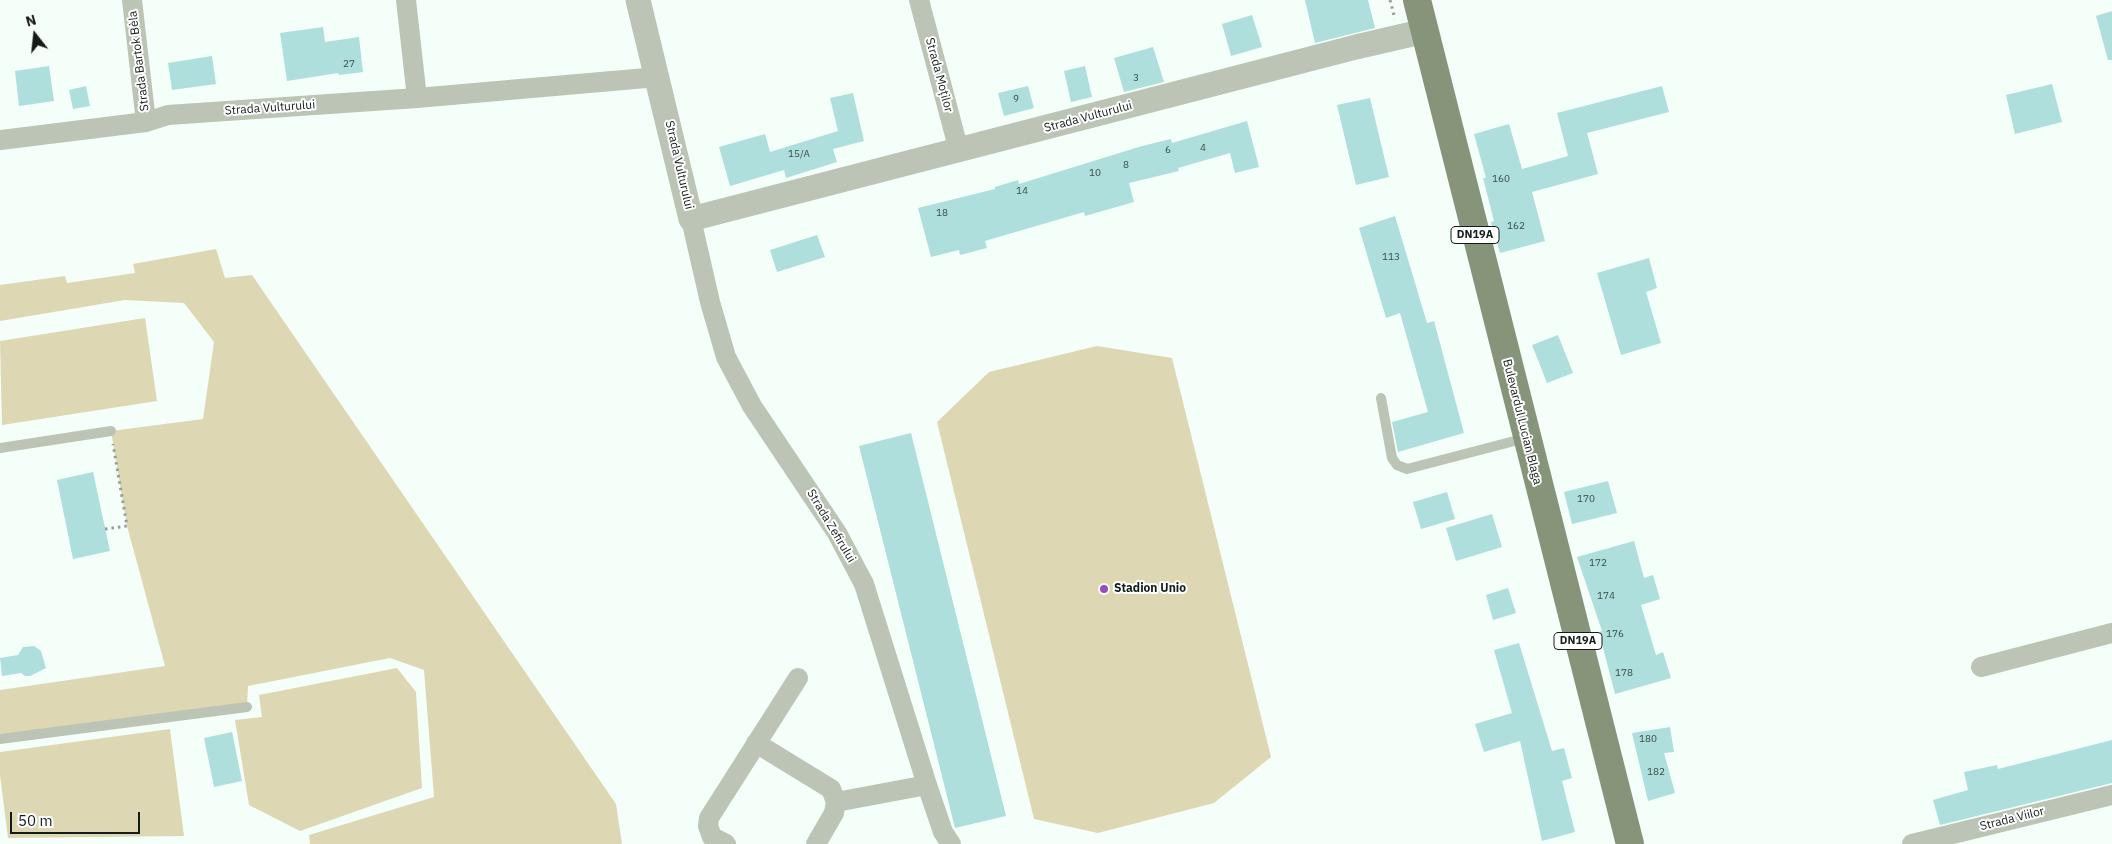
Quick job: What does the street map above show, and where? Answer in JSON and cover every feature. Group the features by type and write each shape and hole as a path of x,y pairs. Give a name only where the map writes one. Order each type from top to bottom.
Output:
{"main road":[{"name":"Bulevardul Lucian Blaga","path":"1417,0 1630,844"}],"street":[{"name":"Strada Bartok Bèla","path":"132,0 146,122"},
{"path":"406,0 417,98"},
{"path":"638,0 658,77"},
{"name":"Strada Moților","path":"919,0 959,151"},
{"name":"Strada Vulturului","path":"0,140 146,122 168,115 417,98 658,77 691,219 1425,31"},
{"name":"Strada Zefirului","path":"691,219 710,302 726,357 752,406 838,533 864,584 927,785 943,832 951,844"},
{"path":"1981,667 2112,633"},
{"path":"726,844 712,837 708,826 709,818 798,678"},
{"path":"756,743 831,789 836,802 834,813 816,844"},
{"path":"836,802 927,785"},
{"name":"Strada Viilor","path":"1912,844 2112,795"}],"lane":[{"path":"1381,398 1392,458 1397,465 1407,469 1526,438"},
{"path":"0,448 111,431"},
{"path":"0,739 247,707"}],"path":[{"path":"105,529 127,526 111,431"}],"shaded area":[{"path":"216,249 225,278 252,275 616,804 622,844 310,844 309,835 434,797 424,670 390,658 248,686 247,707 0,739 0,690 165,666 127,526 111,431 203,419 214,342 184,303 125,300 0,321 0,285 65,276 67,283 135,273 133,264"},
{"path":"145,318 157,401 2,425 0,341"},
{"name":"Stadion Unio","path":"1097,346 1172,358 1271,757 1214,803 1098,833 1034,819 937,422 989,372"},
{"path":"397,668 416,692 422,788 300,831 249,805 235,720 262,717 259,695"},
{"path":"170,729 184,836 8,838 0,775 0,752"}],"building":[{"path":"1305,0 1368,0 1375,28 1315,43"},
{"path":"2112,11 2112,60 2108,60 2096,16"},
{"path":"1252,15 1262,47 1231,56 1222,24"},
{"path":"323,27 325,42 359,37 363,72 339,75 338,73 287,81 280,33"},
{"path":"1153,47 1164,82 1124,92 1114,58"},
{"path":"212,56 216,84 172,90 168,63"},
{"path":"49,66 54,101 19,106 15,71"},
{"path":"1085,66 1092,97 1071,102 1064,71"},
{"path":"2052,84 2062,122 2015,134 2006,95"},
{"path":"86,86 90,106 73,109 69,90"},
{"path":"1028,86 1034,108 1004,116 998,93"},
{"path":"1662,86 1669,112 1587,133 1598,174 1532,192 1545,241 1500,253 1491,222 1494,221 1483,178 1486,178 1474,134 1509,124 1522,169 1568,156 1557,113"},
{"path":"853,93 864,141 833,149 837,162 786,178 784,170 730,186 719,147 765,134 770,152 838,131 830,98"},
{"path":"1370,98 1389,177 1356,185 1337,105"},
{"path":"1247,121 1259,167 1235,173 1230,153 1178,168 1179,171 1129,183 1134,202 1085,216 1084,212 985,241 987,248 960,255 959,250 931,257 918,208 995,189 995,187 1018,180 1019,184 1142,146 1171,139 1172,143"},
{"path":"1395,216 1427,323 1434,321 1464,433 1398,452 1392,422 1428,412 1400,313 1386,318 1359,228"},
{"path":"817,235 825,257 777,272 770,250"},
{"path":"1649,258 1657,288 1646,292 1661,343 1621,355 1597,273"},
{"path":"1558,335 1573,373 1547,383 1532,345"},
{"path":"911,433 1006,816 955,828 859,446"},
{"path":"93,472 110,551 73,559 57,480"},
{"path":"1608,481 1617,513 1572,524 1564,492"},
{"path":"1447,492 1455,519 1421,529 1413,502"},
{"path":"1492,514 1502,547 1456,561 1446,528"},
{"path":"1634,541 1644,578 1653,575 1660,599 1641,605 1656,655 1663,652 1671,678 1615,694 1599,632 1602,631 1577,557"},
{"path":"1508,588 1516,613 1493,620 1486,595"},
{"path":"1519,643 1552,751 1564,748 1572,778 1562,781 1575,832 1542,841 1520,741 1484,752 1475,724 1512,713 1494,650"},
{"path":"34,646 41,651 46,668 30,676 25,676 21,673 2,676 0,658 18,655 23,647"},
{"path":"1670,727 1674,752 1664,753 1675,793 1648,801 1632,733"},
{"path":"232,732 242,781 214,787 204,738"},
{"path":"2112,740 2112,783 1940,825 1933,800 1968,790 1964,772 1997,765 1998,769"}],"place":[{"name":"Stadion Unio","path":"1104,589"}]}
